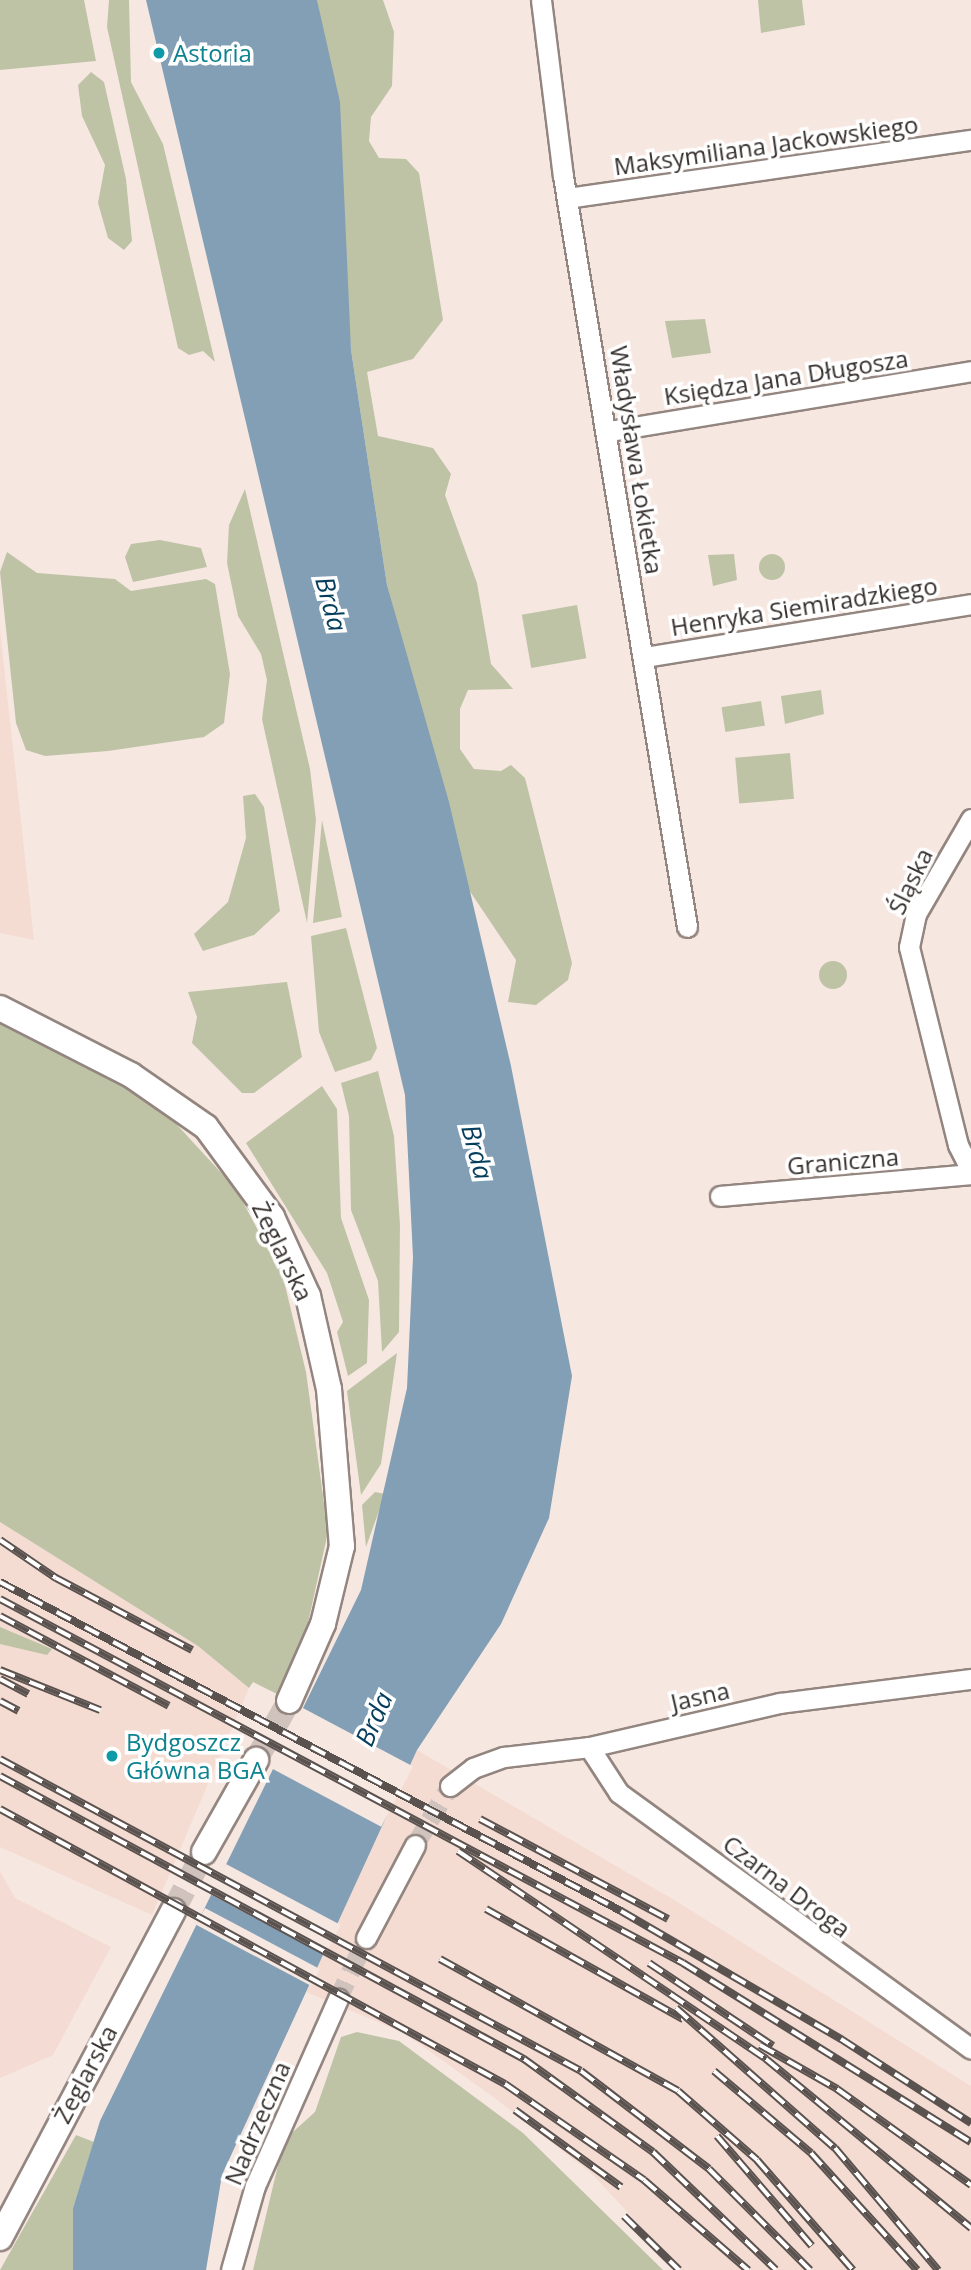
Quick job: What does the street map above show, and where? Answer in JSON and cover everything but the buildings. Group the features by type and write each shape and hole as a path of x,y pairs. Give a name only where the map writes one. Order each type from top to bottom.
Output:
{"street":[{"name":"Władysława Łokietka","path":"541,0 567,198 609,431 687,927"},
{"name":"Maksymiliana Jackowskiego","path":"567,198 971,140"},
{"name":"Księdza Jana Długosza","path":"609,431 971,371"},
{"name":"Henryka Siemiradzkiego","path":"644,657 971,604"},
{"name":"Śląska","path":"971,819 916,914 909,947 958,1146 971,1172"},
{"name":"Żeglarska","path":"0,1008 131,1075 206,1127 272,1217 308,1296 329,1389 342,1546 323,1625 289,1701"},
{"name":"Graniczna","path":"720,1196 971,1172"},
{"name":"Jasna","path":"450,1786 492,1760 589,1747 780,1703 971,1679"},
{"name":"Czarna Droga","path":"589,1747 619,1793 971,2049"},
{"path":"204,1853 257,1760"},
{"path":"366,1938 415,1845"},
{"name":"Żeglarska","path":"0,2238 173,1911"},
{"name":"Nadrzeczna","path":"231,2270 263,2165 338,1999"}],"shaded area":[{"path":"0,630 12,739 34,940 0,933"},
{"path":"0,1522 198,1646 249,1688 152,1915 0,1847"},
{"path":"417,1750 676,1901 971,2086 971,2270 681,2270 592,2174 492,2096 404,2033 306,1992"},
{"path":"0,1871 15,1898 111,1947 53,2055 0,2078"}],"green space":[{"path":"0,0 84,0 96,61 0,70"},
{"path":"109,0 129,0 131,82 163,144 215,362 203,351 189,355 178,348 107,27"},
{"path":"317,0 383,0 394,32 392,86 371,117 369,141 379,158 406,159 419,173 443,320 413,359 367,372 378,436 433,448 451,474 445,495 477,583 491,664 513,689 468,690 460,709 460,749 474,769 501,771 511,765 525,778 572,963 568,980 536,1005 508,1002 516,960 469,890 387,585 351,350"},
{"path":"758,0 802,0 805,25 761,33"},
{"path":"91,72 104,82 126,179 132,241 124,250 108,238 98,203 105,165 82,116 78,85"},
{"path":"705,319 711,353 672,358 665,321"},
{"path":"245,489 310,769 316,820 307,923 262,719 267,680 261,654 238,616 227,563 229,525"},
{"path":"160,540 201,548 207,567 133,582 125,557 131,544"},
{"path":"7,552 37,573 115,579 131,591 206,579 215,584 230,674 224,723 204,737 108,751 45,756 26,750 16,723 0,572"},
{"path":"734,554 737,580 713,586 708,555"},
{"path":"772,554 781,558 785,567 781,576 772,580 763,576 759,567 763,558"},
{"path":"577,605 586,658 531,668 522,615"},
{"path":"821,690 824,714 785,724 781,696"},
{"path":"761,701 765,726 725,732 721,707"},
{"path":"790,753 794,799 739,804 735,758"},
{"path":"255,794 264,807 280,911 254,935 203,951 194,934 228,902 246,838 243,796"},
{"path":"322,820 342,917 313,923"},
{"path":"346,928 377,1048 371,1060 335,1072 319,1032 311,936"},
{"path":"833,961 843,965 847,975 843,985 833,989 823,985 819,975 823,965"},
{"path":"287,982 302,1057 254,1093 242,1093 192,1043 197,1017 188,992"},
{"path":"0,1022 124,1084 168,1115 236,1189 283,1277 306,1372 328,1532 300,1659 279,1695 253,1682 249,1688 198,1646 0,1522"},
{"path":"378,1071 394,1136 400,1225 399,1332 382,1352 378,1281 351,1210 349,1116 341,1083"},
{"path":"322,1086 337,1109 341,1218 369,1300 367,1363 348,1376 337,1332 343,1322 327,1273 246,1143"},
{"path":"397,1353 381,1464 361,1495 347,1391"},
{"path":"375,1492 385,1494 366,1547 362,1505"},
{"path":"0,1627 52,1649 47,1655 0,1644"},
{"path":"357,2032 399,2041 523,2133 663,2270 253,2270 284,2140 315,2112 341,2037"},
{"path":"76,2135 94,2142 73,2208 73,2270 0,2270"}],"water":[{"name":"Brda","path":"146,0 317,0 340,102 351,350 387,585 449,802 511,1066 572,1376 549,1518 501,1624 417,1750 222,2175 206,2270 73,2270 73,2208 100,2121 361,1590 407,1388 413,1257 405,1095"}],"pier":[{"path":"301,1707 413,1767 381,1827 269,1767"},
{"path":"226,1864 341,1925 325,1955 210,1894"},
{"path":"205,1908 320,1969 311,1986 196,1925"}],"tunnel":[{"path":"256,1760 289,1701"},
{"path":"415,1845 450,1786"},
{"path":"173,1911 204,1852"},
{"path":"338,1999 366,1938"}],"railway":[{"path":"0,1540 56,1578 192,1650"},
{"path":"0,1582 621,1911 841,2039 971,2123"},
{"path":"0,1599 683,1963 971,2142"},
{"path":"0,1616 169,1706"},
{"path":"0,1670 100,1710"},
{"path":"0,1679 28,1694"},
{"path":"0,1701 19,1711"},
{"path":"0,1759 581,2071 709,2169 810,2270"},
{"path":"0,1776 524,2059 653,2152 776,2270"},
{"path":"0,1809 505,2084 644,2180 748,2270"},
{"path":"480,1819 668,1919"},
{"path":"458,1851 766,2059 971,2228"},
{"path":"486,1909 683,2019"},
{"path":"440,1959 678,2091 757,2160 853,2270"},
{"path":"649,1963 773,2046"},
{"path":"676,2008 835,2148 938,2270"},
{"path":"760,2045 837,2089 971,2185"},
{"path":"714,2071 811,2153 917,2270"},
{"path":"515,2110 621,2187"},
{"path":"717,2136 812,2246"},
{"path":"624,2216 679,2270"}],"place":[{"name":"Astoria","path":"159,53"},
{"name":"Bydgoszcz Główna BGA","path":"112,1756"}]}
